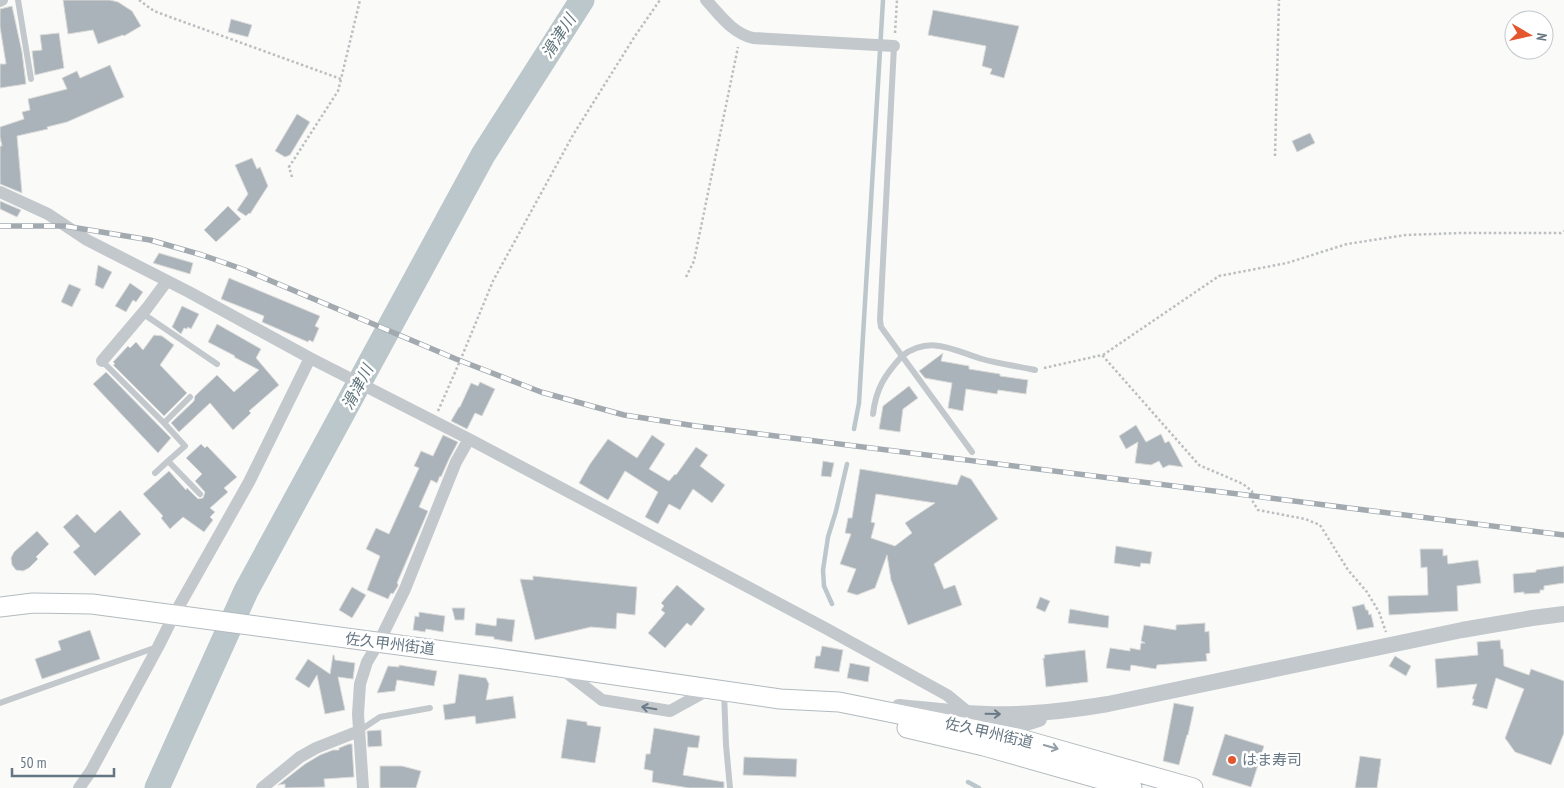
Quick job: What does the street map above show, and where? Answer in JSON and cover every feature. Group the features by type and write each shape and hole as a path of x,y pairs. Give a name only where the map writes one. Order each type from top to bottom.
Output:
{"main road":[{"name":"佐久甲州街道","path":"0,607 34,603 92,604 379,642 780,699 839,702 1017,738 1193,788"},
{"name":"佐久甲州街道","path":"780,699 984,746 1132,788"}],"street":[{"path":"706,0 743,36 890,46"},
{"path":"0,192 48,214 87,240 314,360 469,439 892,664 947,695 969,713"},
{"path":"102,361 167,281"},
{"path":"79,788 91,772 158,647 178,615 314,360"},
{"path":"363,788 358,731 360,684 367,662 405,589 456,462 469,439"},
{"path":"839,702 969,713 1016,714 1067,711 1462,630 1564,614"},
{"path":"561,668 602,700 670,711 717,690"},
{"path":"936,734 1017,726 1067,711"},
{"path":"262,788 300,757 316,748 358,731"}],"lane":[{"path":"18,0 31,79"},
{"path":"890,46 881,327 972,452"},
{"path":"142,313 218,364"},
{"path":"872,414 874,400 880,386 890,370 911,349 934,345 948,346 984,360 1035,370"},
{"path":"102,361 164,423 184,446 156,473"},
{"path":"164,423 190,397"},
{"path":"168,461 200,494"},
{"path":"0,703 158,647"},
{"path":"717,690 726,745 730,788"},
{"path":"358,731 380,717 430,708"}],"path":[{"path":"139,0 144,1 154,10 170,17 341,79"},
{"path":"292,177 288,167 338,91 360,0"},
{"path":"431,420 460,361 493,281 572,134 624,52 660,0"},
{"path":"890,46 897,0"},
{"path":"1275,156 1279,0"},
{"path":"686,278 694,261 738,47 743,36"},
{"path":"1035,370 1102,355 1219,276 1287,263 1347,244 1406,236 1460,233 1561,233 1564,231"},
{"path":"1102,355 1199,465 1243,484 1252,491 1253,502 1258,510 1305,518 1320,525 1348,570 1367,592 1379,612 1390,645"}],"building":[{"path":"63,0 110,0 118,2 132,11 141,26 124,36 98,44 93,30 68,34"},
{"path":"12,6 22,52 26,84 0,88 0,64 6,64 0,27 0,9"},
{"path":"933,10 1019,26 1004,78 990,74 992,69 982,66 986,46 928,35"},
{"path":"231,19 252,25 248,37 228,32"},
{"path":"59,33 64,68 35,75 32,51 42,50 40,35"},
{"path":"110,65 124,97 67,122 47,127 48,129 17,136 22,193 0,184 0,146 2,146 0,127 24,119 22,112 30,110 28,99 67,89 62,78 77,71 80,78"},
{"path":"297,114 310,122 290,155 285,157 275,151"},
{"path":"1310,133 1315,143 1297,152 1292,141"},
{"path":"252,158 257,169 260,167 268,186 250,214 246,216 237,210 248,194 235,165"},
{"path":"0,201 21,210 17,217 0,209"},
{"path":"228,206 241,219 216,242 204,230"},
{"path":"159,253 193,263 190,274 153,263"},
{"path":"98,265 112,272 103,289 95,285"},
{"path":"229,278 320,316 315,326 319,328 313,342 309,340 308,342 262,322 264,316 221,299"},
{"path":"130,283 143,292 136,302 133,300 126,312 115,306"},
{"path":"69,284 81,289 72,307 61,302"},
{"path":"182,306 199,314 191,329 188,327 187,329 184,328 181,334 172,327"},
{"path":"217,324 261,349 256,358 279,385 249,411 251,413 233,430 210,403 179,432 171,423 217,375 234,392 259,370 208,342"},
{"path":"154,335 162,336 174,345 160,365 187,393 164,416 113,365 115,364 113,362 128,346 130,348 136,342 143,350"},
{"path":"943,353 941,361 969,366 969,369 1000,374 1000,376 1028,380 1026,394 998,390 997,394 966,389 963,411 948,408 952,383 925,378 919,371"},
{"path":"106,372 171,438 158,453 93,384"},
{"path":"480,382 495,389 482,416 475,413 467,429 451,421 471,383 478,386"},
{"path":"909,386 918,398 903,409 900,432 879,429 883,406"},
{"path":"1136,425 1146,442 1161,434 1165,443 1169,441 1183,467 1169,465 1163,468 1159,461 1151,465 1135,463 1138,442 1126,449 1119,436"},
{"path":"443,435 458,442 437,483 431,480 419,507 428,511 397,583 398,586 388,599 367,590 380,556 366,549 376,528 389,534 419,468 414,466 421,451 433,456"},
{"path":"652,435 665,444 649,469 669,481 676,475 696,447 708,455 700,466 725,485 712,503 693,489 680,510 669,504 658,524 645,517 658,492 625,471 608,500 579,483 608,439 637,458"},
{"path":"201,444 205,448 207,446 237,477 224,488 228,492 210,508 215,512 210,517 213,520 204,532 183,517 170,529 161,518 163,516 143,494 169,471 186,490 187,488 198,499 203,498 205,492 195,481 202,474 186,458"},
{"path":"823,461 834,463 831,477 821,476"},
{"path":"860,469 957,485 961,475 971,479 998,519 934,564 944,589 955,585 962,605 908,625 891,580 887,555 875,588 857,595 847,592 856,569 840,564 851,534 845,533 848,518 852,518","holes":["876,494 935,503 905,523 912,533 895,546 871,538 875,523 871,522"]},
{"path":"120,510 141,534 95,576 73,552 80,546 63,527 77,514 95,533"},
{"path":"37,531 49,544 36,557 38,559 29,568 23,571 16,570 12,565 11,558 14,552"},
{"path":"1116,546 1152,552 1150,564 1141,563 1140,567 1114,563"},
{"path":"1420,549 1443,549 1443,556 1447,555 1448,564 1478,560 1481,583 1457,586 1458,611 1389,615 1388,596 1428,595 1427,567 1421,568"},
{"path":"1564,566 1564,583 1544,586 1544,590 1540,590 1540,593 1514,593 1513,574 1536,572 1536,570"},
{"path":"533,576 637,587 635,615 617,613 616,629 591,627 535,640 520,579 533,580"},
{"path":"677,585 705,609 691,626 687,623 665,648 648,633 665,613 661,610 664,606 661,603"},
{"path":"352,587 366,595 352,618 339,610"},
{"path":"1040,597 1050,601 1045,612 1036,608"},
{"path":"1364,604 1369,615 1371,614 1374,627 1357,630 1352,607"},
{"path":"452,608 465,608 464,620 455,620"},
{"path":"1070,609 1109,616 1108,628 1068,623"},
{"path":"419,612 445,616 443,632 426,629 425,632 413,630 415,616 419,617"},
{"path":"497,618 515,620 512,642 494,639 494,637 475,635 476,623 496,626"},
{"path":"1205,623 1205,632 1209,631 1210,653 1206,654 1207,661 1157,665 1156,669 1131,665 1130,671 1106,668 1110,648 1130,651 1130,648 1140,650 1141,643 1145,643 1141,641 1144,625 1176,630 1176,625"},
{"path":"90,630 100,659 42,679 35,659 61,650 58,641"},
{"path":"1500,640 1501,649 1503,649 1504,666 1529,675 1531,669 1564,681 1564,733 1551,765 1515,752 1505,738 1524,689 1496,678 1487,709 1472,705 1477,684 1437,688 1435,659 1478,655 1477,642"},
{"path":"822,646 843,650 839,672 814,668 816,656 820,656"},
{"path":"1085,650 1088,682 1046,687 1044,655"},
{"path":"333,655 335,660 355,663 353,679 338,677 345,710 325,714 317,675 309,688 295,679 308,659 330,674"},
{"path":"1395,656 1411,666 1406,676 1389,666"},
{"path":"850,663 870,667 868,682 847,678"},
{"path":"399,665 437,671 434,686 397,680 395,691 377,693 388,666 399,667"},
{"path":"459,674 486,678 489,684 486,700 513,696 516,718 476,724 475,716 445,720 443,705 455,703"},
{"path":"1174,703 1194,707 1179,765 1163,761"},
{"path":"567,719 587,722 587,725 601,727 595,763 561,758"},
{"path":"654,728 700,736 698,748 688,747 683,775 724,782 724,788 689,788 652,782 653,771 644,769 646,754 650,754"},
{"path":"381,730 382,746 368,747 367,731"},
{"path":"1225,734 1264,746 1251,787 1212,775"},
{"path":"352,744 354,777 324,779 325,787 285,788 285,784 278,785 320,755 333,750 339,750 339,748"},
{"path":"1360,756 1381,759 1377,788 1355,788"},
{"path":"744,757 797,759 796,777 743,775"},
{"path":"380,766 402,766 421,771 416,788 380,788"}],"waterway":[{"name":"滑津川","path":"157,788 246,591 483,155 582,0"},
{"path":"854,429 859,403 883,0"},
{"path":"832,604 824,586 823,570 828,537 847,464"},
{"path":"968,782 979,788"}],"railway":[{"path":"0,226 65,226 150,240 202,255 245,270 456,359 541,392 624,415 696,426 1564,535"}],"place":[{"name":"はま寿司","path":"1232,760"}]}
